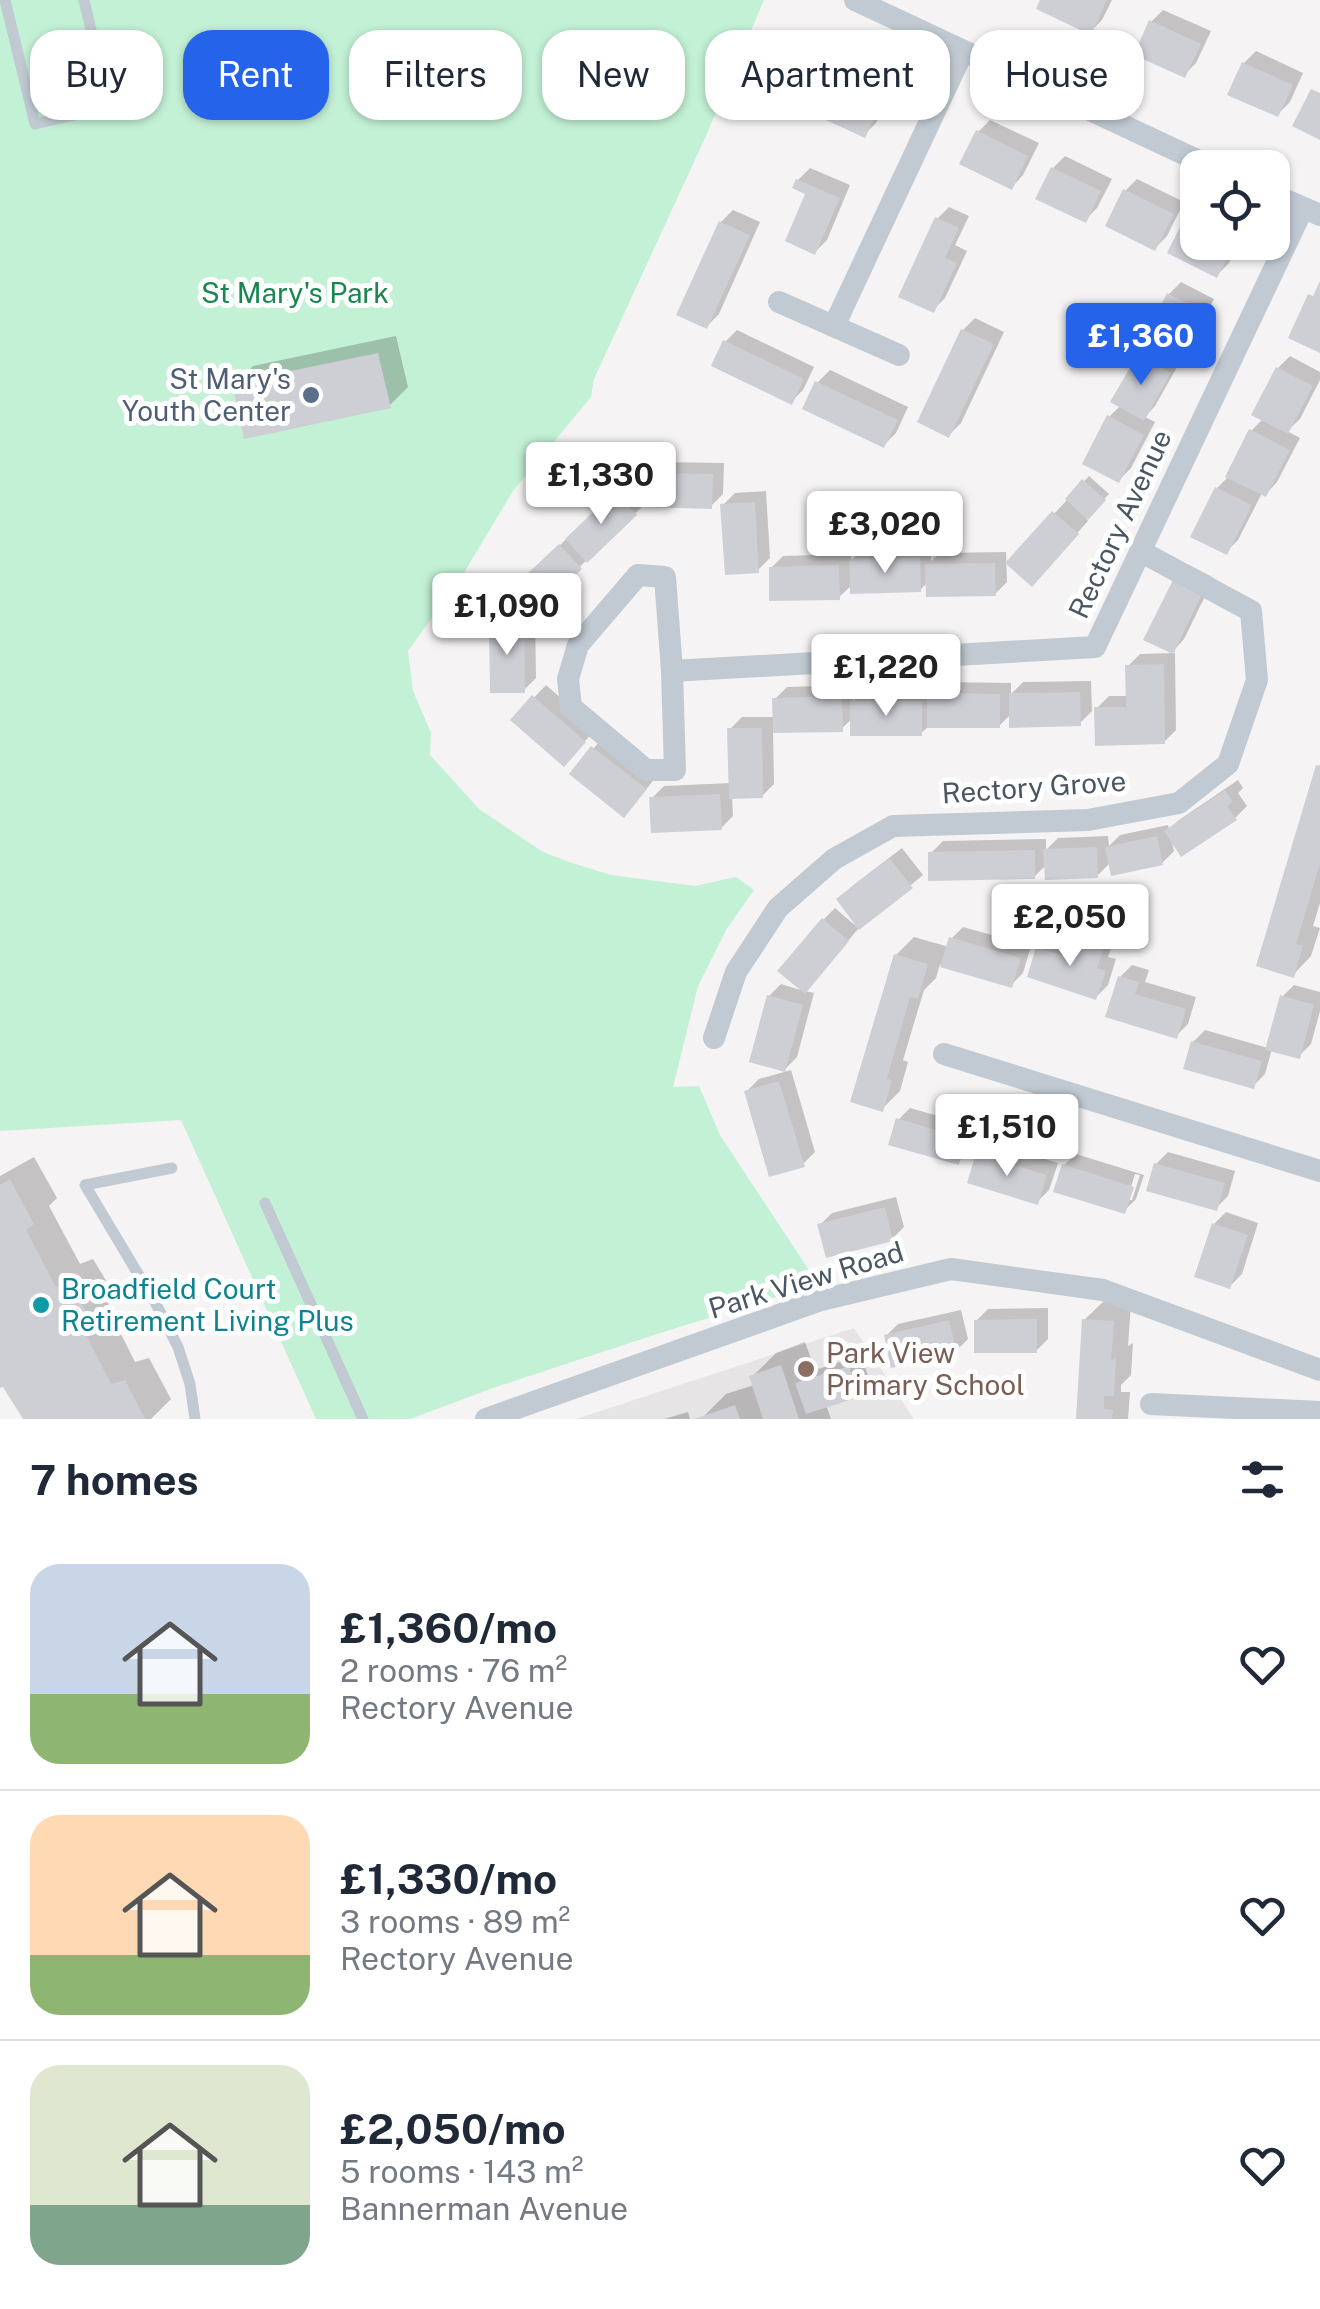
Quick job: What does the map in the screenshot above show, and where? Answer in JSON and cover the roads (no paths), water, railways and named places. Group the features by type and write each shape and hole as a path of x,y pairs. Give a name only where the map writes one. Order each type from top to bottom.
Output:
{"street":[{"path":"856,0 1180,152"},
{"path":"834,326 963,51"},
{"name":"Rectory Avenue","path":"672,671 1095,647 1312,212"},
{"path":"779,302 899,354"},
{"name":"Rectory Grove","path":"714,1038 736,972 778,908 834,859 893,826 1088,820 1180,803 1228,764 1258,680 1251,612 1140,551"},
{"path":"638,575 664,577 672,671 675,770 646,770 571,707 568,679 578,645 638,575"},
{"path":"944,1054 1320,1171"},
{"name":"Park View Road","path":"486,1419 821,1300 951,1269 1102,1290 1320,1370"},
{"path":"1150,1404 1320,1412"}],"lane":[{"path":"5,0 35,124 109,107 84,0"},
{"path":"172,1168 84,1185 178,1347 190,1384 195,1419"},
{"path":"265,1203 364,1419"}],"place":[{"name":"St Mary's Youth Center","path":"311,395"},
{"name":"Broadfield Court Retirement Living Plus","path":"41,1305"},
{"name":"Park View Primary School","path":"806,1369"}],"park label":[{"name":"St Mary's Park","path":"295,293"}]}
